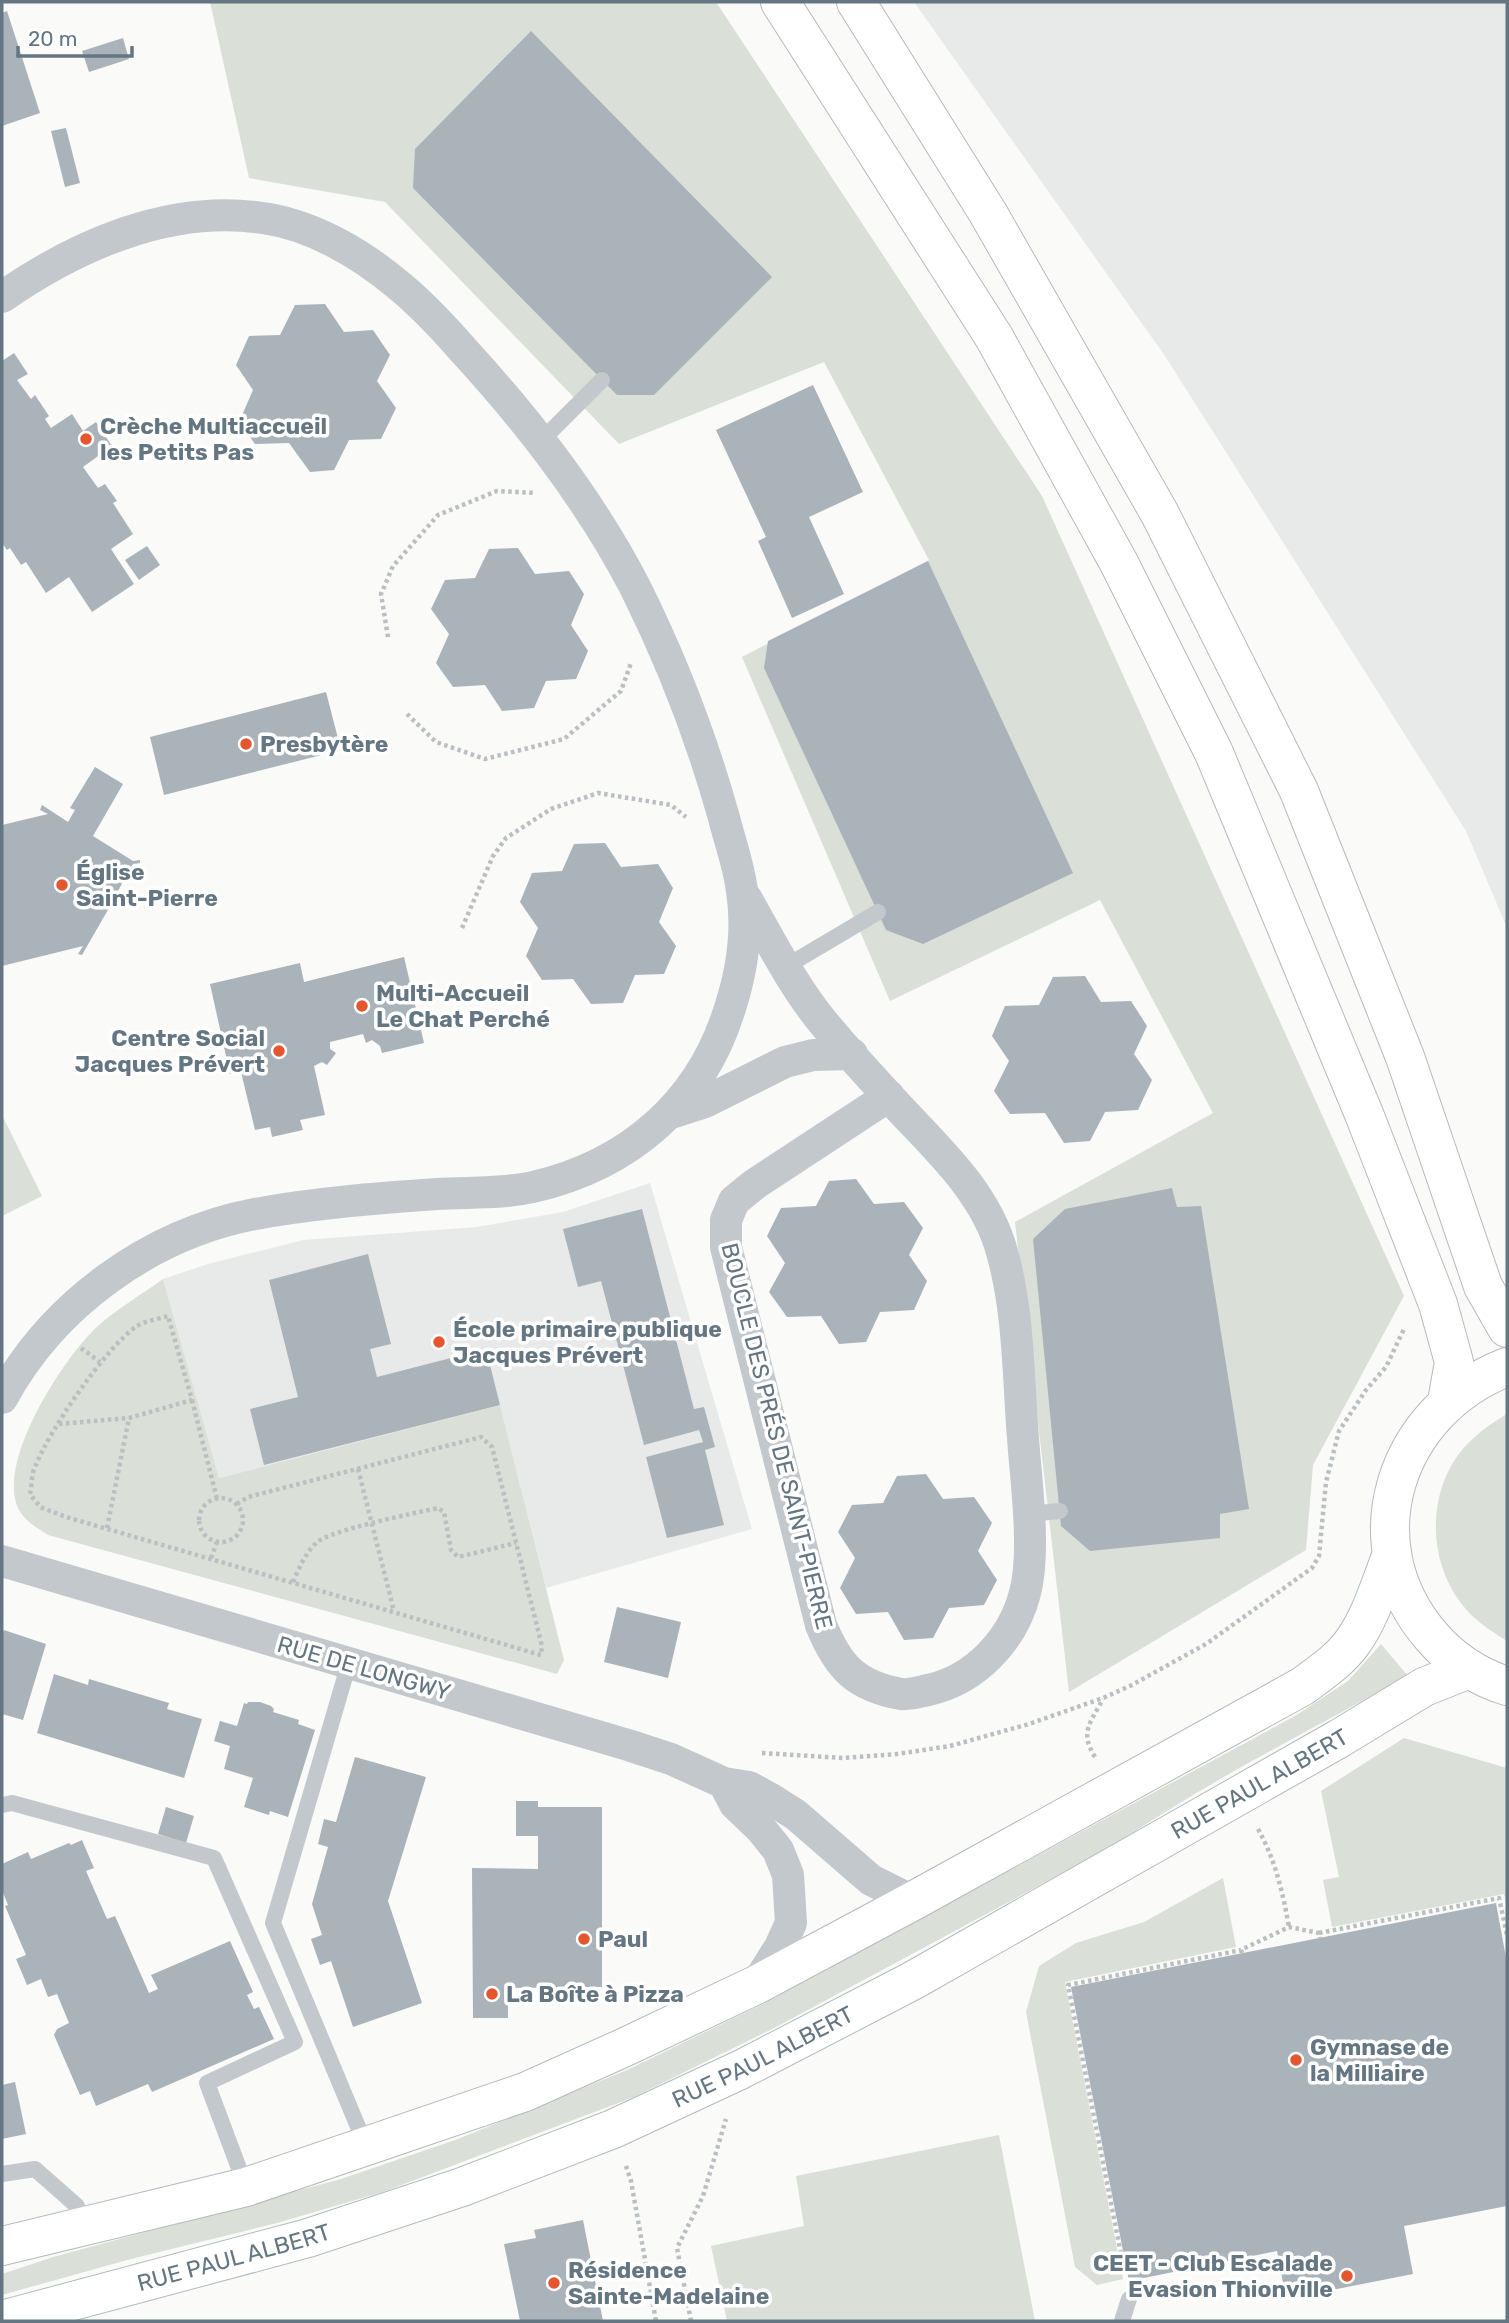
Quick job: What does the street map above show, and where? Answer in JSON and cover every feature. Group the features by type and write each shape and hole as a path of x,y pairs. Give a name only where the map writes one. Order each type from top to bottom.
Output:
{"main road":[{"path":"780,2 994,337 1119,563 1214,753 1364,1114 1438,1304 1454,1362 1447,1402"},
{"path":"856,2 988,214 1160,514 1299,791 1405,1056 1483,1286 1507,1328"},
{"path":"1507,1367 1475,1382 1447,1402 1427,1422 1411,1445 1400,1471 1390,1526 1392,1554 1399,1580 1409,1605 1423,1627 1441,1648 1469,1669 1507,1686"},
{"path":"2,2246 246,2187 525,2092 756,1985 1303,1686 1334,1663 1351,1644 1364,1623 1392,1554"},
{"name":"RUE PAUL ALBERT","path":"2,2320 308,2238 463,2187 613,2129 740,2070 912,1981 1340,1738 1424,1687 1469,1669"}],"street":[{"name":"BOUCLE DES PRÉS DE SAINT-PIERRE","path":"2,297 29,278 112,237 164,222 211,214 266,218 311,232 348,249 395,282 436,320 478,366 540,442 616,554 648,615 703,746 743,893 744,936 739,978 728,1015 691,1087 671,1113 610,1160 573,1176 527,1188 435,1194 276,1211 208,1227 167,1244 81,1298 41,1340 2,1398"},
{"name":"BOUCLE DES PRÉS DE SAINT-PIERRE","path":"743,893 785,967 822,1021 950,1161 982,1205 1001,1248 1012,1288 1028,1514 1030,1565 1025,1594 1013,1626 993,1652 966,1676 935,1688 905,1695 874,1688 848,1672 831,1650 821,1625 726,1247 726,1220 734,1201 755,1184 889,1096"},
{"path":"671,1113 705,1102 785,1062 813,1055 852,1054"},
{"name":"RUE DE LONGWY","path":"2,1561 628,1745 671,1759 724,1783 748,1787 796,1815 871,1880 914,1901"},
{"path":"724,1783 735,1804 778,1850 788,1875 791,1923 780,1947 756,1985"}],"lane":[{"path":"540,442 602,380"},
{"path":"785,967 878,912"},
{"path":"1028,1514 1060,1511"},
{"path":"349,1663 273,1923 366,2146"},
{"path":"2,1805 12,1803 214,1858 295,2042 207,2083 246,2187"},
{"path":"2,2174 34,2169 77,2206 82,2227"},
{"path":"1122,2321 1129,2299"}],"path":[{"path":"388,637 381,594 393,566 438,515 497,491 579,496"},
{"path":"407,714 436,742 485,759 565,739 621,691 648,615"},
{"path":"462,928 493,856 506,838 551,809 598,793 671,806 735,858"},
{"path":"724,1783 748,1758 764,1753 843,1758 897,1754 950,1746 1029,1724 1130,1686 1206,1644 1312,1568 1319,1556 1326,1482 1339,1431 1366,1390 1386,1367 1405,1326 1438,1304"},
{"path":"217,1499 168,1316 137,1326 100,1362 59,1424 34,1469 30,1494 40,1507 541,1655 492,1447 481,1437 248,1497 237,1504"},
{"path":"75,1343 100,1362"},
{"path":"59,1424 129,1418 192,1400"},
{"path":"107,1528 129,1418"},
{"path":"358,1469 395,1611"},
{"path":"217,1499 228,1499 237,1504 243,1524 239,1534 230,1541 217,1542 205,1536 199,1524 201,1511 208,1503 217,1499"},
{"path":"293,1582 303,1559 318,1540 372,1523 438,1508 444,1512 451,1550 458,1557 516,1543"},
{"path":"211,1558 217,1542"},
{"path":"1256,1825 1266,1842 1283,1895 1289,1927"},
{"path":"1129,2299 1068,1985 1241,1952 1289,1927 1320,1936 1499,1898 1507,1935"},
{"path":"691,2321 677,2248 704,2196 728,2114"},
{"path":"625,2162 631,2181 656,2321"}],"shaded area":[{"path":"210,2 716,2 1042,496 1404,1296 1313,1465 1306,1550 1069,1692 1015,1222 1213,1113 1100,900 890,1001 742,657 929,560 824,362 619,444 385,202 249,178"},
{"path":"914,2 1507,2 1507,928 1466,831 1165,356"},
{"path":"2,1115 42,1196 2,1216"},
{"name":"École primaire publique Jacques Prévert","path":"650,1183 752,1529 546,1588 500,1405 219,1478 163,1279 208,1264 303,1240 477,1227 563,1212"},
{"path":"163,1279 219,1478 500,1405 564,1660 557,1674 48,1535 26,1519 17,1506 14,1487 17,1464 24,1440 48,1391 76,1350 96,1328"},
{"path":"1507,1414 1507,1641 1471,1615 1450,1587 1438,1549 1436,1530 1441,1490 1458,1455 1480,1432"},
{"path":"1381,1644 1408,1676 1221,1779 1113,1846 778,2026 634,2097 383,2192 277,2223 131,2259 2,2295 2,2274 53,2257 341,2179 458,2139 627,2070 765,2003 1295,1716 1348,1681"},
{"path":"1404,1738 1507,1768 1507,1909 1504,1894 1332,1927 1323,1880 1339,1877 1321,1791"},
{"path":"1223,1878 1236,1947 1065,1982 1123,2279 1097,2285 1075,2267 1026,2012 1039,1966 1076,1943 1144,1922"},
{"path":"999,2135 1035,2321 727,2321 711,2246 804,2226 796,2176"}],"building":[{"path":"7,11 40,113 2,126 2,13"},
{"path":"531,31 772,277 654,395 617,395 413,188 415,149"},
{"path":"123,38 129,59 89,72 82,51"},
{"path":"66,128 80,183 65,187 51,131"},
{"path":"325,304 344,332 373,330 390,355 377,381 396,408 381,439 349,440 334,470 310,472 289,443 255,444 239,422 253,390 236,365 249,336 280,335 295,305"},
{"path":"14,353 28,374 17,380 31,399 35,395 49,416 45,419 51,428 72,414 83,431 96,422 112,446 83,467 98,488 105,484 117,501 113,503 133,534 111,549 134,584 92,612 69,577 46,593 26,562 21,565 10,548 7,550 2,543 2,361"},
{"path":"813,385 863,492 809,517 844,594 792,618 758,541 766,537 716,430"},
{"path":"147,546 160,565 139,580 125,560"},
{"path":"518,548 535,574 569,571 584,594 571,625 588,651 576,679 546,681 534,708 502,711 485,685 453,687 436,663 449,634 431,609 445,580 475,578 489,549"},
{"path":"928,561 1073,873 923,944 886,930 764,668 768,641"},
{"name":"Presbytère","path":"326,692 341,750 164,795 150,737"},
{"name":"Église Saint-Pierre","path":"95,767 123,784 93,836 133,861 140,860 140,863 133,864 110,905 111,909 109,908 82,955 78,954 83,946 2,966 2,825 48,814 40,810 42,805 68,822 75,810 70,808"},
{"path":"605,843 621,867 658,864 673,888 659,922 676,946 664,974 635,975 623,1003 591,1004 573,979 542,980 526,956 538,928 520,902 532,873 562,871 574,844"},
{"name":"Centre Social Jacques Prévert","path":"404,957 424,1043 382,1053 380,1046 372,1040 366,1043 363,1034 330,1042 330,1049 336,1053 327,1065 322,1062 314,1066 325,1115 300,1120 303,1130 272,1137 270,1127 255,1130 241,1072 230,1074 210,984 300,963 304,982"},
{"path":"1085,976 1101,1002 1131,1001 1147,1026 1134,1054 1152,1080 1138,1110 1105,1112 1090,1141 1064,1143 1045,1113 1010,1114 994,1091 1009,1061 992,1036 1005,1006 1039,1005 1053,977"},
{"path":"856,1179 874,1204 904,1202 923,1228 909,1255 927,1281 914,1310 880,1312 866,1342 839,1344 821,1316 787,1317 769,1292 785,1263 767,1236 781,1208 816,1206 829,1181"},
{"path":"1172,1188 1177,1207 1201,1206 1249,1509 1220,1514 1220,1538 1090,1551 1061,1526 1033,1239 1065,1209"},
{"path":"642,1209 694,1409 704,1407 715,1447 705,1450 724,1525 667,1538 646,1457 703,1442 699,1430 644,1445 601,1281 578,1287 563,1229"},
{"path":"368,1254 391,1344 370,1349 377,1377 486,1349 500,1405 264,1465 250,1409 298,1397 269,1280"},
{"path":"926,1474 943,1499 974,1497 992,1523 978,1551 997,1580 984,1605 949,1608 933,1638 904,1640 888,1612 856,1614 840,1588 855,1558 838,1532 852,1505 883,1503 897,1476"},
{"path":"617,1607 681,1622 668,1678 604,1662"},
{"path":"4,1630 46,1644 23,1720 2,1714"},
{"path":"54,1674 88,1685 89,1679 169,1703 167,1709 202,1719 184,1778 37,1733"},
{"path":"244,1703 271,1706 273,1712 299,1720 298,1724 315,1730 288,1817 270,1811 269,1815 244,1807 253,1778 224,1769 230,1746 214,1741 220,1721 237,1726"},
{"path":"355,1757 426,1777 388,1901 422,2003 353,2027 331,1961 320,1965 311,1939 322,1935 312,1904 328,1847 318,1844 324,1819 336,1822"},
{"path":"516,1801 538,1801 538,1807 602,1807 602,1987 508,1988 508,2018 473,2018 472,1868 538,1869 538,1836 516,1836"},
{"path":"166,1807 194,1816 186,1843 158,1834"},
{"path":"82,1840 94,1868 86,1871 107,1919 115,1916 149,1993 158,1989 151,1975 230,1941 253,1992 247,1995 254,2009 259,2007 274,2039 152,2092 148,2084 96,2106 90,2091 80,2095 54,2035 57,2029 69,2023 57,1994 48,1997 41,1979 27,1985 16,1959 26,1955 5,1906 8,1905 2,1890 2,1864 28,1852 31,1859"},
{"name":"Gymnase de la Milliaire","path":"1496,1903 1507,1963 1507,2206 1404,2226 1413,2274 1286,2299 1277,2251 1129,2281 1071,1987"},
{"path":"15,2082 26,2134 2,2139 2,2085"},
{"name":"Résidence Sainte-Madelaine","path":"583,2220 603,2321 520,2321 504,2244 536,2238 534,2230"}],"place":[{"name":"Crèche Multiaccueil les Petits Pas","path":"86,439"},
{"name":"Presbytère","path":"246,744"},
{"name":"Église Saint-Pierre","path":"62,885"},
{"name":"Multi-Accueil Le Chat Perché","path":"362,1006"},
{"name":"Centre Social Jacques Prévert","path":"279,1051"},
{"name":"École primaire publique Jacques Prévert","path":"439,1342"},
{"name":"Paul","path":"584,1939"},
{"name":"La Boîte à Pizza","path":"492,1994"},
{"name":"Gymnase de la Milliaire","path":"1296,2060"},
{"name":"CEET - Club Escalade Evasion Thionville","path":"1347,2276"},
{"name":"Résidence Sainte-Madelaine","path":"554,2283"}]}
